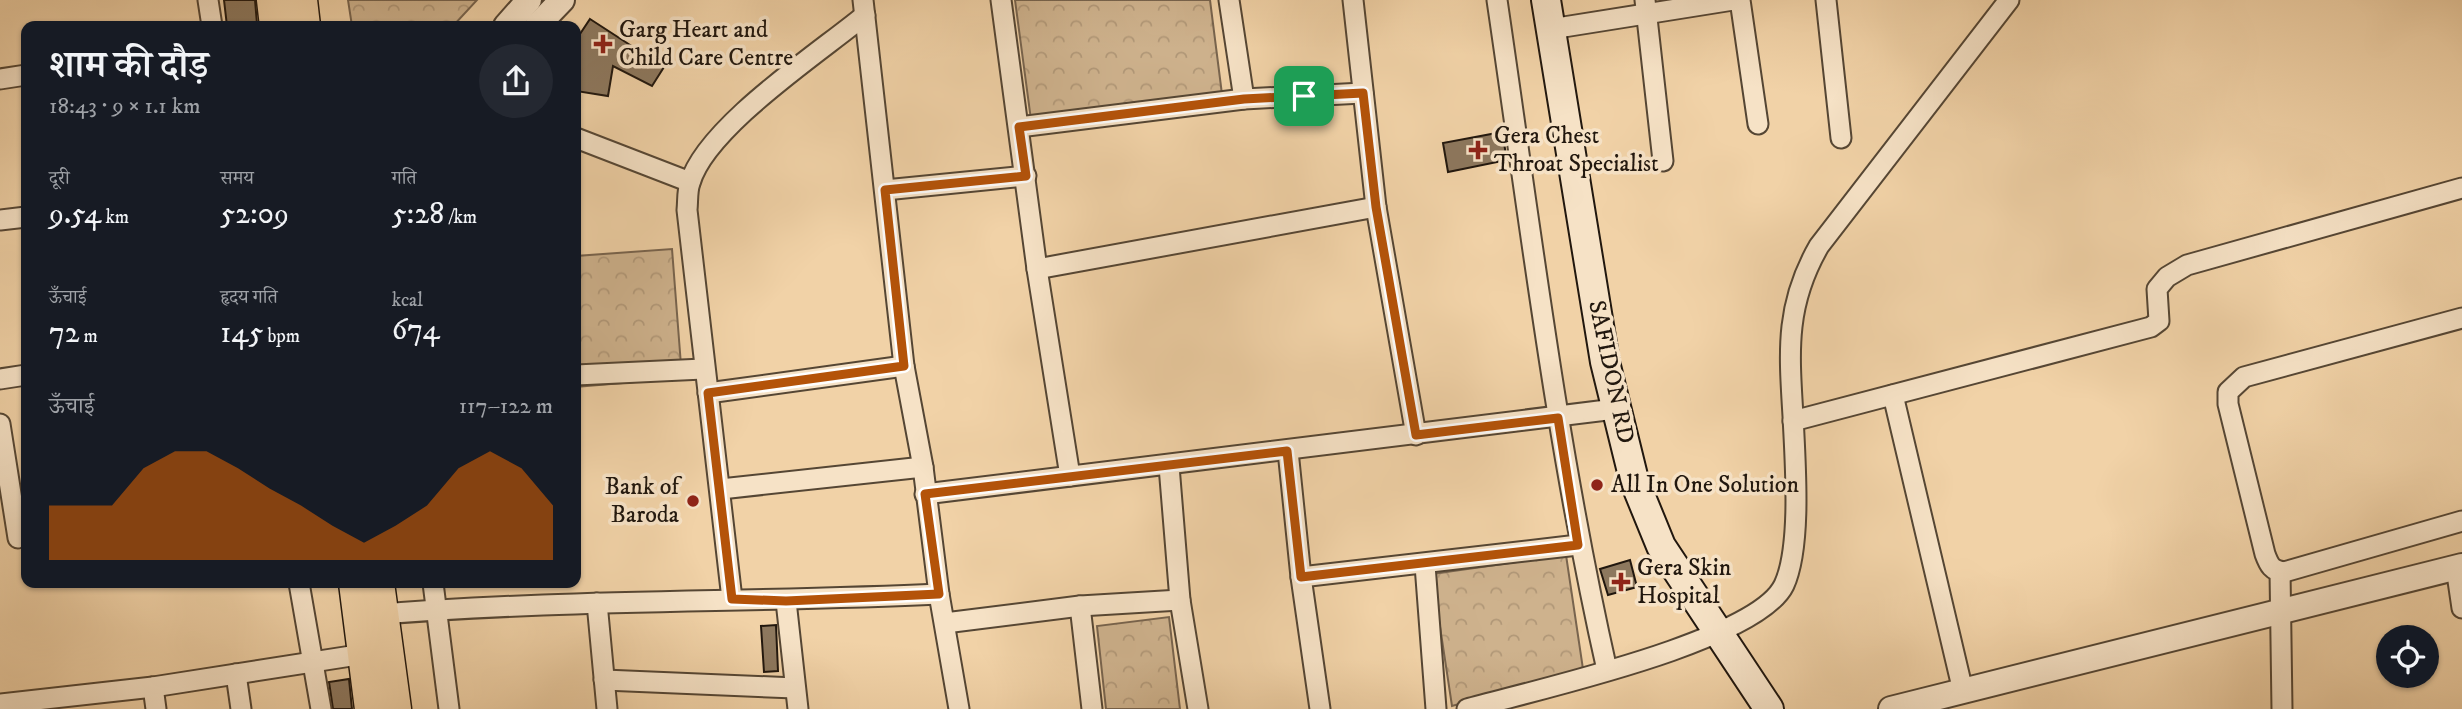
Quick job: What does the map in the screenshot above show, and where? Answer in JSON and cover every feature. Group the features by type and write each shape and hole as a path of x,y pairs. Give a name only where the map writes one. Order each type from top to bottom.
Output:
{"highway":[{"path":"273,0 275,21"},
{"path":"301,0 303,21"},
{"path":"358,588 371,615 395,709"},
{"path":"372,709 364,654 377,588"}],"main road":[{"name":"SAFIDON RD","path":"1546,0 1615,409 1634,480 1661,546 1769,709"}],"street":[{"path":"208,0 211,21"},
{"path":"510,21 529,0"},
{"path":"542,21 562,0"},
{"path":"1001,0 1037,269 1070,476"},
{"path":"1229,0 1244,99"},
{"path":"1353,0 1376,207 1416,435"},
{"path":"1497,0 1578,545 1606,670"},
{"path":"1550,29 1646,7 1733,0"},
{"path":"1740,0 1758,124"},
{"path":"1826,0 1841,138"},
{"path":"1467,709 1606,670 1721,633 1768,604 1783,587 1794,545 1793,421 1789,348 1793,310 1802,275 1819,246 2009,0"},
{"path":"1646,7 1663,161"},
{"path":"732,599 721,489 703,369 687,210 690,182 707,151 737,118 864,8"},
{"path":"864,8 904,366 923,467 939,594 959,709"},
{"path":"0,79 21,76"},
{"path":"1019,127 1244,99 1363,93"},
{"path":"581,140 690,182"},
{"path":"885,190 1026,176"},
{"path":"1793,421 2151,327 2159,321 2157,289 2166,278 2187,265 2462,188"},
{"path":"1037,269 1376,207"},
{"path":"0,220 21,218"},
{"path":"2462,318 2244,377 2234,383 2228,392 2228,404 2269,565 2280,571 2462,521"},
{"path":"708,393 904,366"},
{"path":"581,375 703,369"},
{"path":"0,379 21,376"},
{"path":"1893,395 1962,691"},
{"path":"925,494 1615,409"},
{"path":"0,425 15,539"},
{"path":"1287,451 1320,709"},
{"path":"1169,466 1180,600 1198,709"},
{"path":"721,489 923,467"},
{"path":"1301,577 1425,565 1578,545"},
{"path":"1425,565 1436,709"},
{"path":"1893,709 2459,567 2462,605"},
{"path":"2280,571 2283,611 2283,709"},
{"path":"300,588 321,709"},
{"path":"434,588 449,709"},
{"path":"371,615 436,609 597,603 732,599 786,601 939,594"},
{"path":"945,622 1080,606 1180,600"},
{"path":"786,601 798,709"},
{"path":"597,603 607,709"},
{"path":"1080,606 1092,709"},
{"path":"0,704 31,705 364,654"},
{"path":"236,674 241,709"},
{"path":"604,680 795,688"},
{"path":"153,687 156,709"}],"green space":[{"path":"348,0 477,0 458,21 351,21"},
{"path":"1015,0 1210,0 1224,110 1033,135"},
{"path":"672,249 682,378 581,387 581,256"},
{"path":"1566,555 1583,669 1452,706 1432,574"},
{"path":"1169,617 1180,709 1106,709 1097,626"}],"building":[{"path":"224,0 255,0 257,21 226,21"},
{"path":"590,19 664,67 652,86 613,66 608,96 581,92 581,32"},
{"path":"1502,132 1507,160 1448,172 1443,143"},
{"path":"1630,560 1637,587 1608,595 1600,569"},
{"path":"776,625 778,671 764,672 761,626"},
{"path":"349,679 352,709 333,709 329,682"}],"place":[{"name":"Garg Heart and Child Care Centre","path":"603,44"},
{"name":"Gera Chest Throat Specialist","path":"1478,150"},
{"name":"All In One Solution","path":"1597,485"},
{"name":"Bank of Baroda","path":"693,501"},
{"name":"Gera Skin Hospital","path":"1621,582"}],"route":[{"path":"1363,93 1376,207 1416,435 1558,418 1578,545 1425,565 1301,577 1287,451 925,494 939,594 786,601 732,599 708,393 904,366 885,190 1026,176 1019,127 1244,99 1304,96 1363,93"}]}
